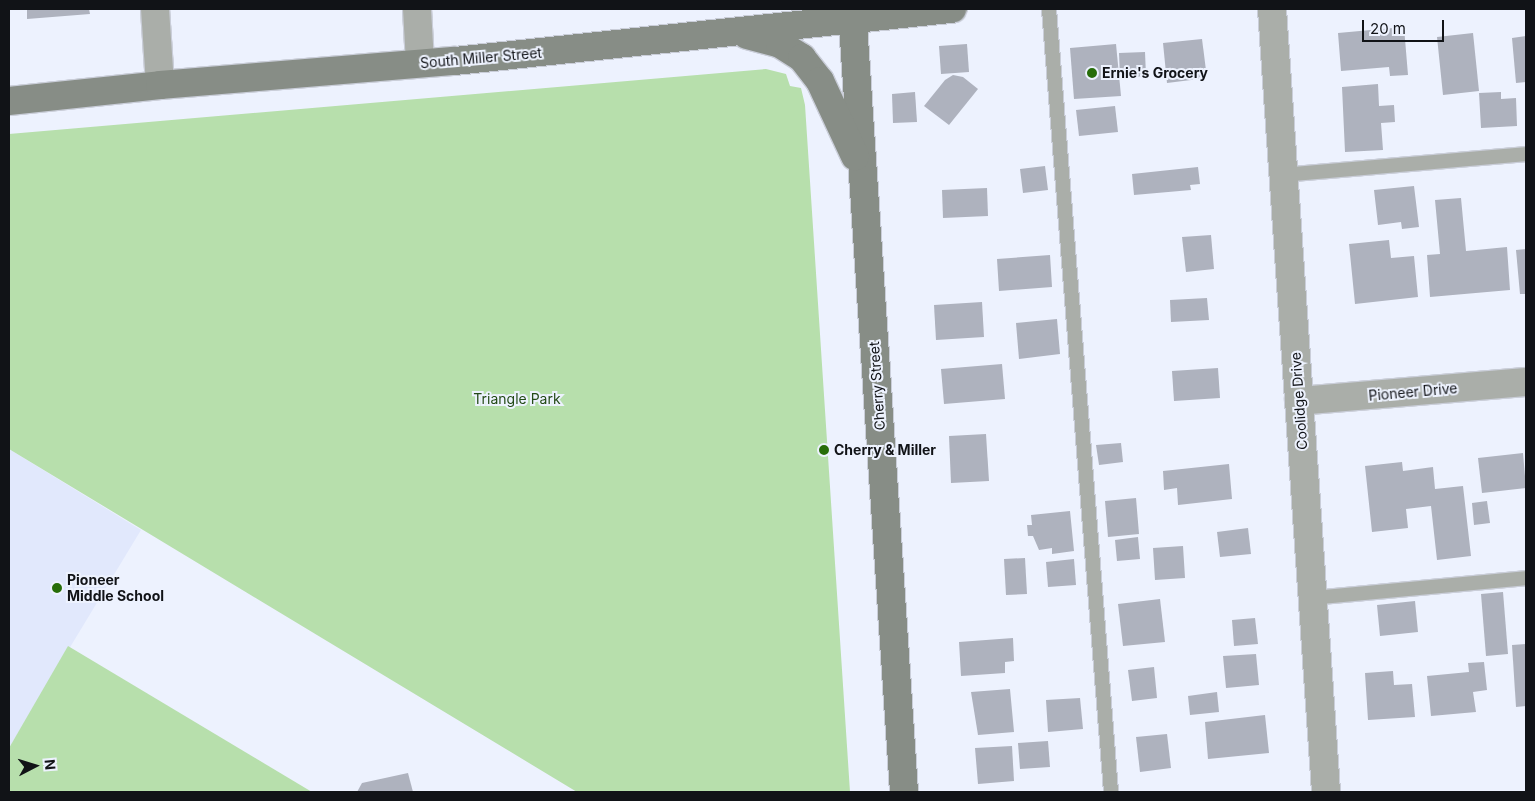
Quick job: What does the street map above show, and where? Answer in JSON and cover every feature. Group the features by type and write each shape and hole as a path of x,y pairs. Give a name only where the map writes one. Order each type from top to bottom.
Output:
{"main road":[{"name":"South Miller Street","path":"9,101 160,85 420,63 736,31 852,14 952,9"},
{"name":"Cherry Street","path":"852,14 904,792"},
{"path":"736,31 780,44 802,58 820,81 862,174"}],"street":[{"path":"155,9 160,85"},
{"path":"417,9 420,63"},
{"name":"Coolidge Drive","path":"1272,9 1326,792"},
{"name":"Pioneer Drive","path":"1299,401 1526,382"}],"lane":[{"path":"1048,9 1111,792"},
{"path":"1283,175 1526,154"},
{"path":"1312,598 1526,578"}],"shaded area":[{"name":"Pioneer Middle School","path":"9,449 141,530 9,748"}],"green space":[{"name":"Triangle Park","path":"766,69 786,74 790,86 801,88 805,105 850,792 577,792 9,449 9,134"},
{"path":"68,646 312,792 9,792 9,748"}],"building":[{"path":"27,9 89,9 90,14 27,19"},
{"path":"1404,27 1408,75 1390,76 1389,67 1341,71 1338,33"},
{"path":"1473,33 1479,91 1443,95 1437,37"},
{"path":"1526,36 1526,82 1516,83 1512,38"},
{"path":"1202,39 1207,78 1167,83 1163,43"},
{"path":"967,44 969,72 941,74 939,46"},
{"path":"1116,44 1121,96 1074,99 1070,48"},
{"path":"1145,52 1146,76 1120,78 1119,53"},
{"path":"953,75 963,77 978,89 949,125 924,106 945,80"},
{"path":"1378,84 1379,106 1394,105 1395,122 1381,123 1383,150 1345,152 1342,87"},
{"path":"915,92 917,122 893,123 892,94"},
{"path":"1501,92 1501,99 1516,98 1517,126 1481,128 1479,93"},
{"path":"1115,106 1118,132 1079,136 1076,110"},
{"path":"1045,166 1048,190 1023,193 1020,169"},
{"path":"1198,167 1200,184 1190,185 1191,190 1134,195 1132,174"},
{"path":"1414,186 1419,227 1402,229 1401,222 1378,225 1374,190"},
{"path":"987,188 988,216 943,218 942,190"},
{"path":"1461,198 1466,251 1507,247 1510,290 1430,297 1427,255 1440,254 1435,200"},
{"path":"1211,235 1214,269 1186,272 1182,237"},
{"path":"1389,240 1391,258 1414,256 1418,297 1355,304 1349,244"},
{"path":"1526,249 1526,294 1520,294 1516,250"},
{"path":"1050,255 1052,287 999,291 997,259"},
{"path":"1207,298 1209,320 1171,322 1170,300"},
{"path":"982,302 984,337 936,340 934,305"},
{"path":"1057,319 1060,354 1019,359 1016,323"},
{"path":"1002,364 1005,399 944,404 941,369"},
{"path":"1218,368 1220,398 1174,401 1172,371"},
{"path":"986,434 989,481 951,483 949,436"},
{"path":"1121,443 1123,462 1099,465 1096,445"},
{"path":"1523,453 1526,488 1482,493 1478,458"},
{"path":"1402,462 1403,471 1433,467 1435,489 1463,486 1471,556 1437,560 1431,506 1406,509 1408,528 1372,532 1365,466"},
{"path":"1229,464 1232,499 1178,505 1177,488 1164,490 1163,471"},
{"path":"1136,498 1139,534 1108,537 1105,501"},
{"path":"1487,501 1490,523 1474,525 1472,503"},
{"path":"1070,511 1074,551 1052,554 1052,548 1039,550 1033,536 1028,536 1027,525 1032,525 1031,515"},
{"path":"1248,528 1251,554 1220,557 1217,532"},
{"path":"1138,537 1140,559 1117,561 1115,540"},
{"path":"1183,546 1185,578 1155,580 1153,548"},
{"path":"1025,558 1027,594 1006,595 1004,559"},
{"path":"1074,559 1076,585 1048,587 1046,562"},
{"path":"1503,592 1508,654 1486,656 1481,594"},
{"path":"1160,599 1165,642 1123,646 1118,604"},
{"path":"1415,601 1418,632 1380,636 1377,605"},
{"path":"1255,618 1258,644 1234,646 1232,620"},
{"path":"1013,638 1014,661 1005,662 1005,673 961,676 959,642"},
{"path":"1526,644 1526,706 1516,707 1512,645"},
{"path":"1256,654 1259,685 1226,688 1223,656"},
{"path":"1484,662 1487,690 1473,692 1476,712 1431,716 1427,676 1469,672 1468,663"},
{"path":"1154,667 1157,698 1132,701 1128,670"},
{"path":"1393,671 1394,685 1412,684 1415,717 1368,720 1365,673"},
{"path":"1010,689 1014,732 978,735 971,692"},
{"path":"1217,692 1219,712 1190,715 1188,696"},
{"path":"1080,698 1083,729 1048,732 1046,700"},
{"path":"1265,715 1269,753 1208,759 1205,722"},
{"path":"1167,734 1171,768 1140,772 1136,737"},
{"path":"1048,741 1050,767 1020,769 1018,743"},
{"path":"1012,746 1014,781 978,784 975,748"},
{"path":"408,773 413,792 357,792 362,783"}],"place":[{"name":"Ernie's Grocery","path":"1092,73"},
{"name":"Cherry & Miller","path":"824,450"},
{"name":"Pioneer Middle School","path":"57,588"}]}
